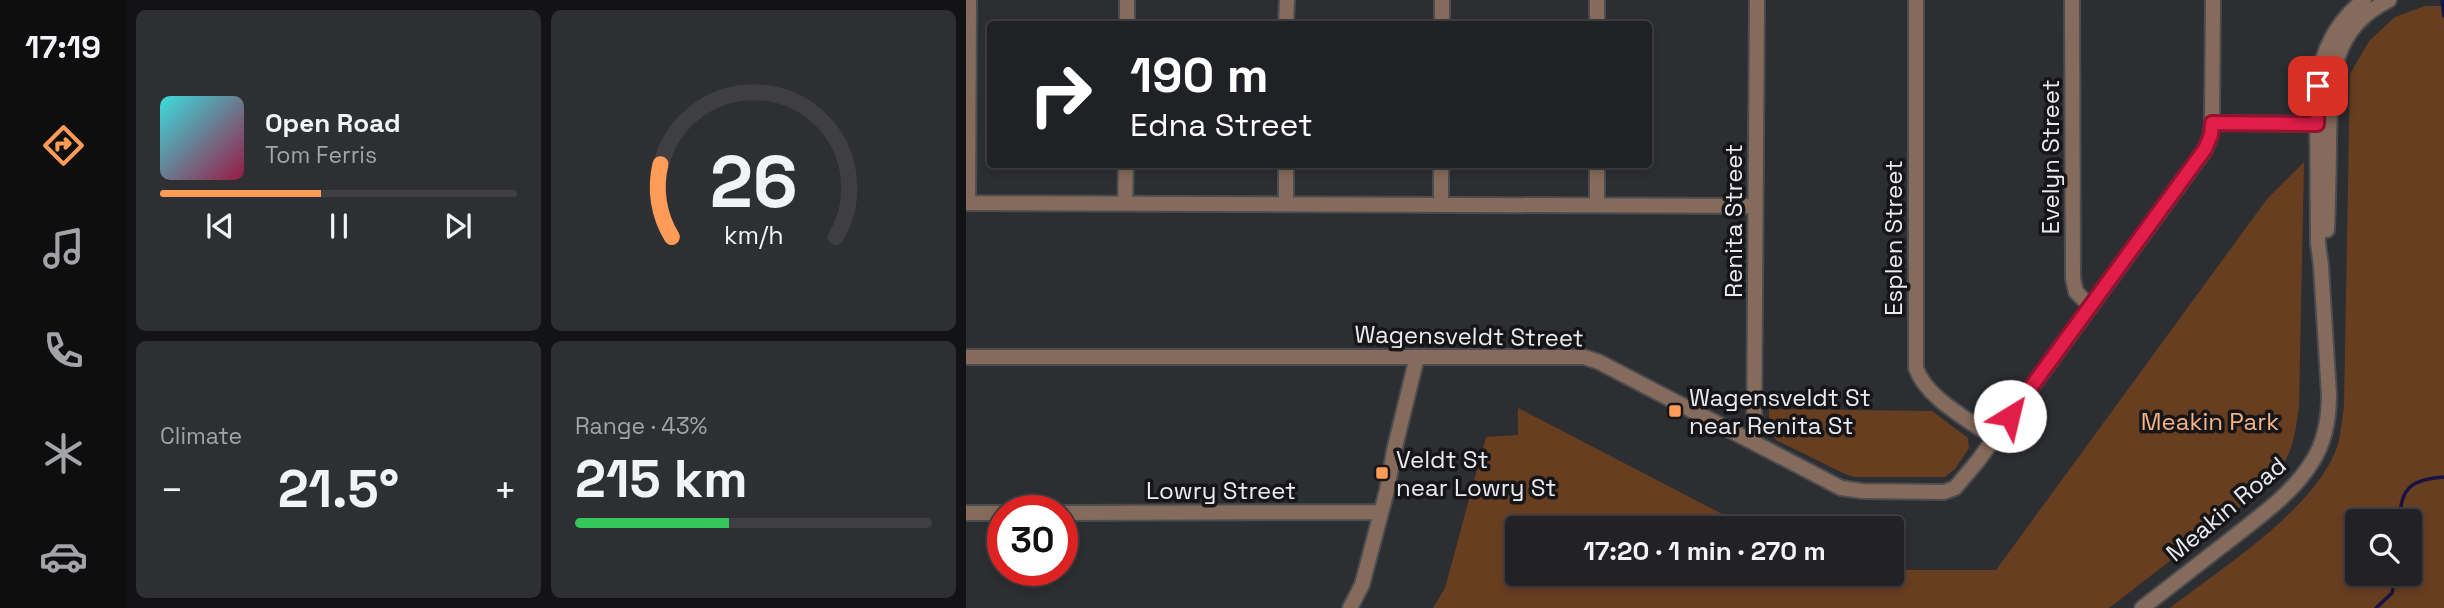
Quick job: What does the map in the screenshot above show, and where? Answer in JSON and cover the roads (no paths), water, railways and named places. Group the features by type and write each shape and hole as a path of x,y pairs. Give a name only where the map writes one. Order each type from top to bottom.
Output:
{"street":[{"path":"969,0 967,204 1755,206"},
{"path":"1127,0 1127,21"},
{"path":"1286,21 1287,0"},
{"path":"1442,0 1442,21"},
{"path":"1597,0 1597,21"},
{"name":"Renita Street","path":"1754,443 1756,0"},
{"name":"Esplen Street","path":"1916,0 1916,368 1920,381 1930,392 1994,438"},
{"name":"Evelyn Street","path":"2072,0 2073,279 2076,292 2090,306"},
{"name":"Wagensveldt Street","path":"966,357 1584,357 1599,362 1841,488 1852,491 1944,492 1961,483 2205,149 2211,135 2212,123 2213,0"},
{"name":"Meakin Road","path":"2323,124 2318,86 2324,53 2338,25 2364,0"},
{"name":"Meakin Road","path":"2142,608 2260,516 2296,484 2314,459 2324,435 2329,411 2318,243 2323,124 2332,78 2342,46 2361,19 2389,0"},
{"path":"2212,123 2323,124"},
{"path":"1125,204 1126,168"},
{"path":"1286,168 1286,204"},
{"path":"1441,168 1441,205"},
{"path":"1597,168 1597,205"},
{"path":"1350,608 1362,584 1417,357"},
{"name":"Lowry Street","path":"1078,513 1380,512"},
{"path":"966,513 987,513"}],"waterway":[{"path":"2442,0 2444,16"},
{"path":"2400,509 2405,493 2416,483 2444,477"},
{"path":"2376,608 2392,593 2393,586"}],"place":[{"name":"Wagensveldt St near Renita St","path":"1675,411"},
{"name":"Veldt St near Lowry St","path":"1382,473"}],"park label":[{"name":"Meakin Park","path":"2210,421"}]}
